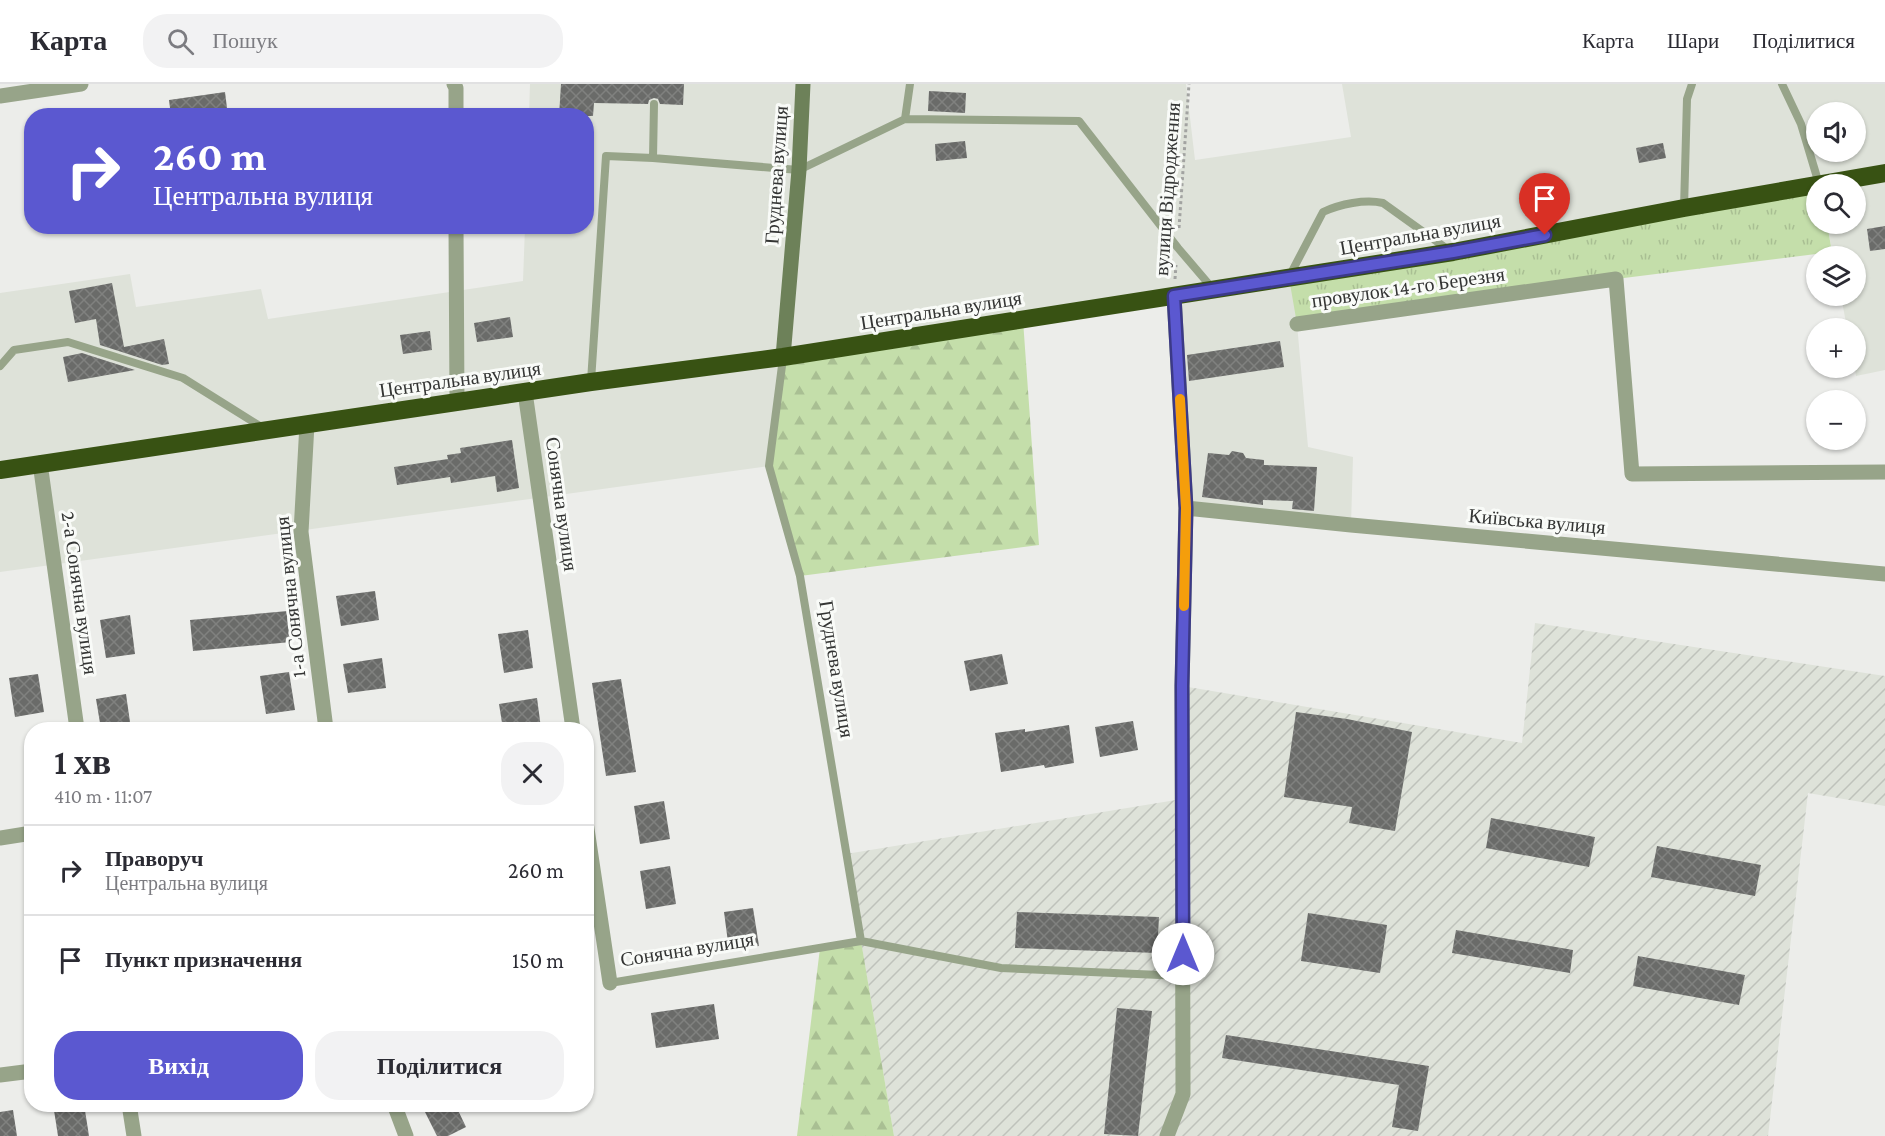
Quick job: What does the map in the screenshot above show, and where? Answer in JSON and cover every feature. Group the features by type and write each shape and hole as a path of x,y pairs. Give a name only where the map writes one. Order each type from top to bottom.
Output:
{"highway":[{"name":"Центральна вулиця","path":"1866,177 1885,174"},
{"name":"Центральна вулиця","path":"0,470 591,382 783,357 1213,290 1453,252 1806,186"}],"street":[{"path":"0,96 81,84"},
{"path":"454,84 456,108"},
{"name":"Груднева вулиця","path":"783,357 799,170 803,84"},
{"path":"456,234 457,402"},
{"name":"провулок 14-го Березня","path":"1297,324 1616,279 1632,474 1885,472"},
{"path":"1167,1136 1183,1095 1182,686 1186,508 1174,296"},
{"name":"Сонячна вулиця","path":"525,392 572,722"},
{"name":"1-а Сонячна вулиця","path":"307,424 301,532 325,722"},
{"name":"2-а Сонячна вулиця","path":"40,463 76,722"},
{"name":"Київська вулиця","path":"1186,508 1885,574"},
{"path":"0,838 24,834"},
{"name":"Сонячна вулиця","path":"594,876 610,983"},
{"path":"0,1076 24,1072"},
{"path":"130,1112 134,1136"},
{"path":"396,1112 406,1136"}],"lane":[{"path":"905,119 910,84"},
{"path":"1684,208 1688,99 1692,84"},
{"path":"1782,84 1801,124 1816,174"},
{"path":"653,158 654,104"},
{"path":"591,382 606,156 799,170 905,119 1079,121 1213,290"},
{"path":"1289,278 1323,212 1332,208 1372,201 1383,203 1453,252"},
{"path":"0,366 14,350 68,342 183,378 267,430"},
{"name":"Груднева вулиця","path":"783,357 769,466 800,576 861,941"},
{"path":"861,941 1001,968 1183,976"},
{"name":"Сонячна вулиця","path":"610,983 861,941"}],"path":[{"name":"вулиця Відродження","path":"1174,296 1190,84"}],"shaded area":[{"path":"530,84 1186,84 1195,160 1351,137 1342,84 1885,84 1885,370 1866,374 1866,318 1845,318 1843,306 1866,306 1866,246 1831,246 1829,234 1866,234 1866,174 1806,174 1806,187 1297,324 1308,447 1353,457 1351,525 1186,508 1174,296 783,357 769,466 0,572 0,293 130,274 136,307 261,289 268,319 523,281 525,234 594,234 594,108 529,108"},
{"path":"1535,623 1885,676 1885,806 1808,793 1768,1136 894,1136 846,854 1182,799 1182,686 1522,743"}],"green space":[{"path":"1806,186 1806,234 1829,234 1831,246 1806,246 1806,255 1616,279 1297,324 1289,278"},
{"path":"1023,320 1039,545 800,576 769,466 783,357"},
{"path":"861,941 894,1136 797,1136 820,948"}],"building":[{"path":"561,84 684,84 683,105 660,104 658,99 654,98 649,100 648,104 594,103 594,108 560,108"},
{"path":"929,91 966,93 965,113 928,111"},
{"path":"225,92 227,108 170,108 169,100"},
{"path":"965,141 967,158 936,161 935,144"},
{"path":"1663,143 1666,158 1639,163 1636,148"},
{"path":"1885,226 1885,249 1870,251 1867,229"},
{"path":"112,283 124,347 164,339 169,364 162,365 100,345 96,319 75,323 69,291"},
{"path":"510,317 513,337 477,342 474,323"},
{"path":"430,331 432,350 403,354 400,335"},
{"path":"1280,341 1284,367 1189,381 1187,355"},
{"path":"82,353 135,370 68,382 63,357"},
{"path":"512,440 519,488 497,492 495,476 451,483 450,477 397,485 394,467 448,459 447,455 461,453 460,448"},
{"path":"1232,451 1243,453 1246,458 1264,460 1264,465 1317,467 1314,511 1292,509 1293,501 1263,500 1263,505 1202,497 1208,453 1229,455"},
{"path":"375,591 379,620 341,626 336,596"},
{"path":"288,611 291,642 193,651 190,620"},
{"path":"130,615 135,654 106,658 100,620"},
{"path":"528,630 533,668 504,673 498,634"},
{"path":"1002,654 1008,684 970,691 964,661"},
{"path":"382,658 386,688 348,693 343,664"},
{"path":"289,672 295,710 266,714 260,676"},
{"path":"38,674 44,712 15,717 9,678"},
{"path":"621,679 636,772 606,776 592,683"},
{"path":"126,694 130,722 100,722 96,699"},
{"path":"537,698 540,722 502,722 499,704"},
{"path":"1296,712 1412,732 1395,831 1349,823 1352,807 1284,797"},
{"path":"1133,721 1138,750 1100,757 1095,727"},
{"path":"1069,725 1074,763 1001,772 995,733 1025,729 1025,732"},
{"path":"664,801 670,839 640,844 634,806"},
{"path":"1491,818 1595,837 1589,867 1486,848"},
{"path":"1657,846 1761,865 1755,896 1651,877"},
{"path":"670,866 676,904 646,909 640,871"},
{"path":"753,908 759,946 729,950 724,912"},
{"path":"1017,912 1159,917 1157,953 1015,948"},
{"path":"1308,913 1387,925 1380,973 1301,961"},
{"path":"1456,930 1573,950 1570,973 1452,953"},
{"path":"1638,956 1745,975 1739,1005 1633,986"},
{"path":"714,1004 719,1039 656,1048 651,1013"},
{"path":"1117,1008 1152,1011 1138,1136 1104,1134"},
{"path":"1226,1035 1429,1066 1418,1131 1392,1127 1399,1085 1222,1058"},
{"path":"13,1110 17,1136 0,1136 0,1112"},
{"path":"54,1112 85,1112 89,1136 58,1136"},
{"path":"425,1112 459,1112 466,1127 448,1136 437,1136"}],"slow traffic":[{"path":"1180,399 1186,508 1184,606"}],"route":[{"path":"1183,954 1182,686 1186,508 1174,296 1453,252 1545,235"}]}
